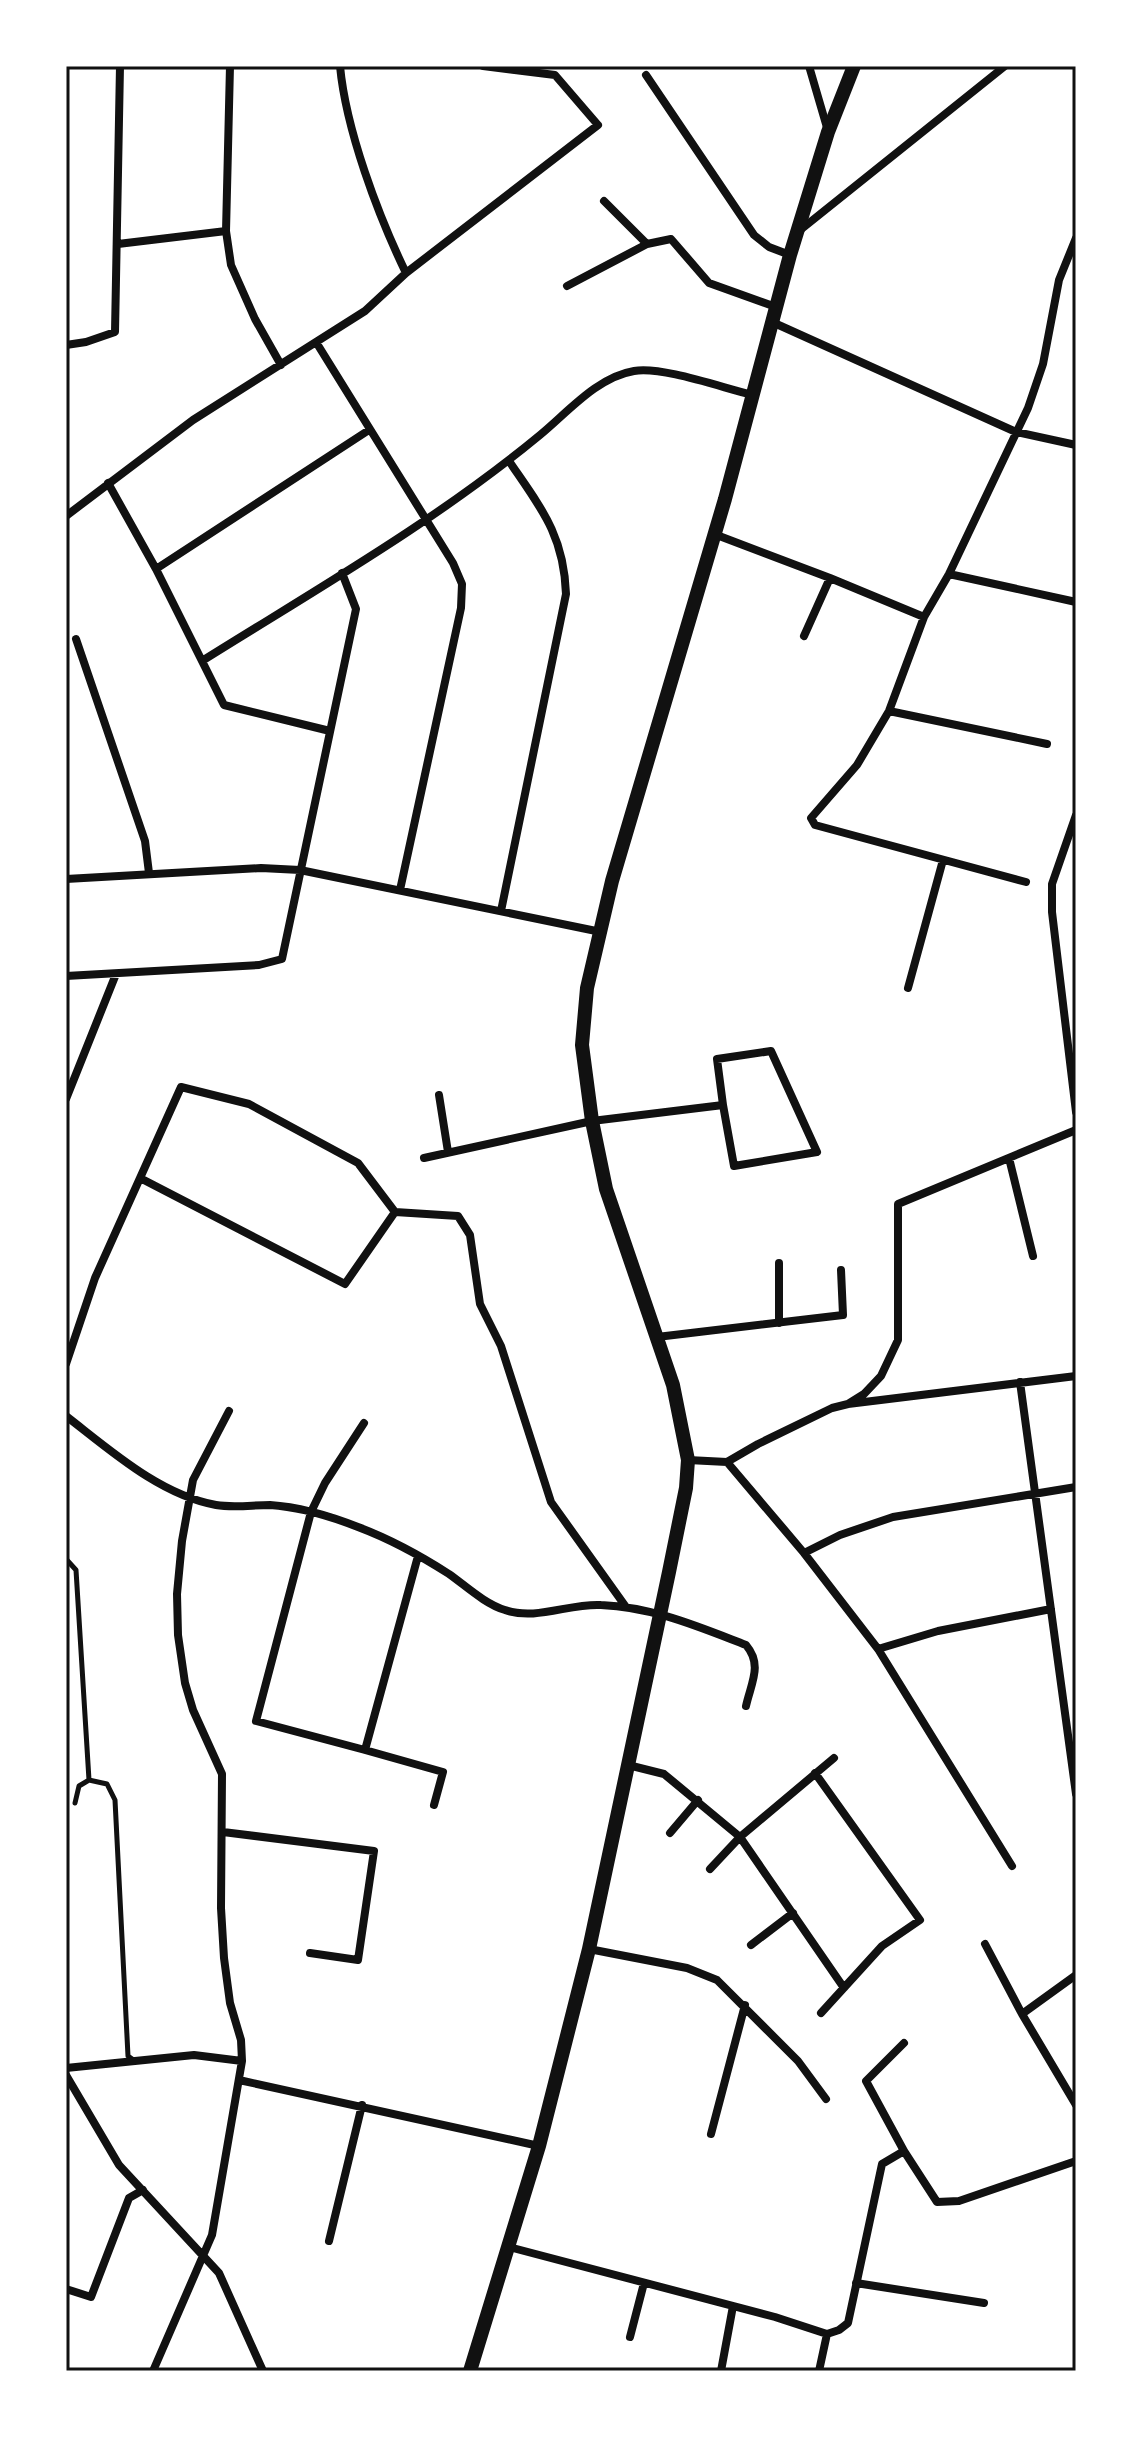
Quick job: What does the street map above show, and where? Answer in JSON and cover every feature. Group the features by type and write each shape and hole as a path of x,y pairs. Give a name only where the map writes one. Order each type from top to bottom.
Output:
{"street":[{"path":"66,345 115,332 120,66"},
{"path":"230,66 226,231 231,265 255,319 281,365"},
{"path":"340,66 343,94 358,148 406,273"},
{"path":"66,516 193,420 365,311 406,273 598,125 555,75 483,66"},
{"path":"809,66 828,132"},
{"path":"470,2371 539,2146 589,1949 686,1488 688,1460 673,1385 606,1189 592,1121 582,1045 583,1018 612,881 714,534 790,255 828,132 854,66"},
{"path":"798,232 1005,66"},
{"path":"646,75 754,235 769,247 790,255"},
{"path":"604,201 647,244"},
{"path":"118,244 226,231"},
{"path":"1026,882 815,825 811,818 857,765 889,711 924,617 949,574 1016,432 1043,364 1059,280 1076,238"},
{"path":"567,286 647,244 671,239 709,283 1016,432 1076,445"},
{"path":"316,342 453,563 462,584 461,608 400,890"},
{"path":"202,661 425,519 509,461 587,395 616,377 635,371 658,372 753,395"},
{"path":"156,569 369,430"},
{"path":"501,911 566,594 565,567 559,542 509,461"},
{"path":"108,483 156,569 224,705 330,731"},
{"path":"714,534 924,617"},
{"path":"66,976 259,965 282,959 356,609 342,573"},
{"path":"949,574 1076,602"},
{"path":"804,636 830,578"},
{"path":"76,639 145,841 149,873"},
{"path":"889,711 1047,744"},
{"path":"1076,815 1052,884 1052,912 1076,1112"},
{"path":"908,988 943,860"},
{"path":"66,879 261,868 300,870 601,932"},
{"path":"66,1099 116,974"},
{"path":"771,1051 817,1152 734,1166 723,1105 717,1059 771,1051"},
{"path":"66,1364 95,1278 181,1087 249,1104 358,1163 395,1212 458,1216 470,1235 480,1304 501,1346 551,1502 626,1607"},
{"path":"439,1095 448,1152"},
{"path":"424,1158 592,1121 723,1105"},
{"path":"848,1404 864,1394 881,1376 898,1340 898,1204 1076,1130"},
{"path":"1009,1158 1033,1256"},
{"path":"140,1178 345,1284 395,1212"},
{"path":"779,1263 779,1323"},
{"path":"657,1337 843,1315 841,1270"},
{"path":"688,1460 727,1462 832,1408 848,1404 1076,1376"},
{"path":"1020,1382 1076,1794"},
{"path":"153,2371 212,2235 242,2061 241,2040 230,2003 224,1958 221,1908 222,1774 193,1710 185,1683 178,1635 177,1594 182,1541 193,1480 229,1411"},
{"path":"66,1416 153,1479 191,1497 224,1506 267,1505 311,1512 357,1527 418,1556 504,1610 534,1613 597,1604 626,1607 660,1613 746,1645 757,1662 746,1706"},
{"path":"364,1423 325,1483 311,1512 256,1721 443,1772 434,1805"},
{"path":"727,1462 804,1553 878,1649 1012,1866"},
{"path":"804,1553 840,1535 893,1517 1076,1487"},
{"path":"365,1750 418,1556"},
{"path":"878,1649 938,1631 1051,1609"},
{"path":"710,1869 740,1837 834,1758"},
{"path":"628,1765 664,1774 740,1837 844,1988"},
{"path":"815,1773 920,1920 882,1946 821,2013"},
{"path":"670,1833 698,1800"},
{"path":"223,1832 374,1851 358,1960 310,1953"},
{"path":"751,1945 793,1913"},
{"path":"985,1944 1076,2105"},
{"path":"589,1949 687,1968 717,1980 798,2061 826,2099"},
{"path":"1022,2014 1076,1975"},
{"path":"711,2134 745,2005"},
{"path":"904,2043 866,2081 904,2151 937,2202 959,2201 1076,2161"},
{"path":"66,2068 194,2055 242,2061"},
{"path":"66,2075 119,2165 219,2273 263,2371"},
{"path":"239,2080 539,2146"},
{"path":"329,2241 362,2105"},
{"path":"509,2247 827,2334 848,2323 882,2164 904,2151"},
{"path":"66,2289 91,2297 129,2198 143,2190"},
{"path":"630,2337 644,2283"},
{"path":"856,2283 984,2303"},
{"path":"721,2371 733,2306"},
{"path":"819,2371 827,2334"}],"lane":[{"path":"66,1559 76,1570 89,1780"},
{"path":"75,1803 79,1786 89,1780 107,1784 115,1800 128,2056 135,2061"}]}
